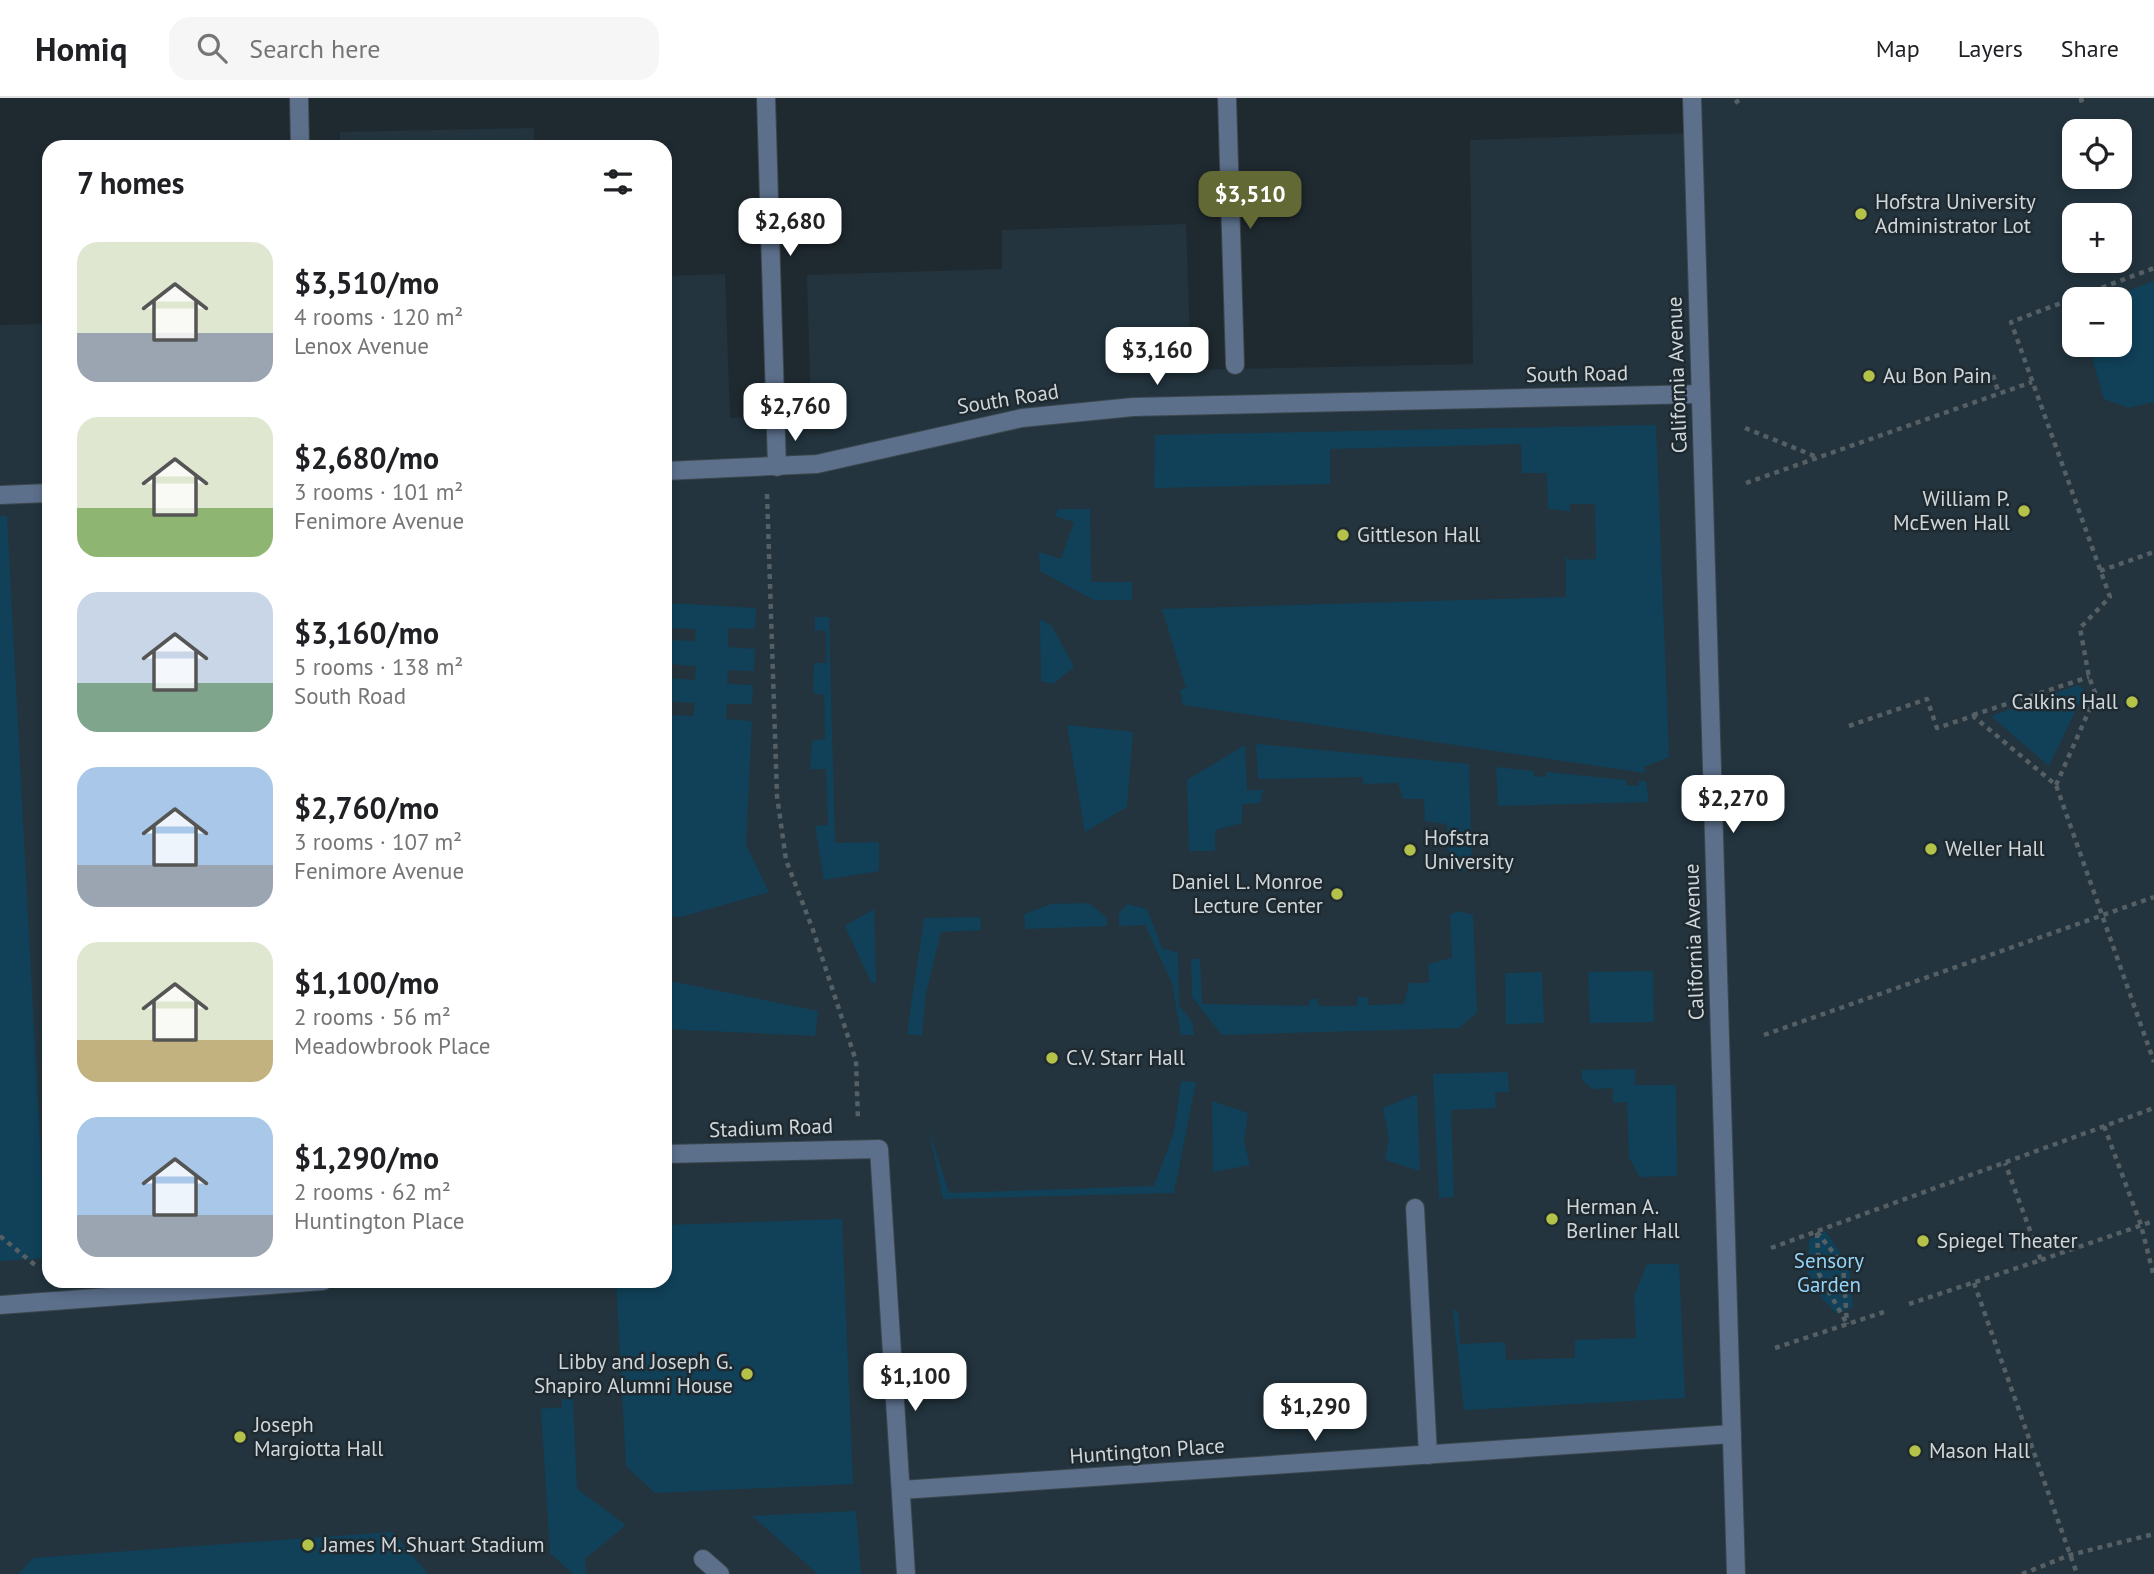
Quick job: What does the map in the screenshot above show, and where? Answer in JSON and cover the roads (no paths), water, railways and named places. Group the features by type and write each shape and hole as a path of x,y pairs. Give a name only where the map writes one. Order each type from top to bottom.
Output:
{"street":[{"path":"299,98 300,140"},
{"path":"766,98 771,467"},
{"path":"1227,98 1235,365"},
{"name":"California Avenue","path":"1692,98 1737,1574"},
{"name":"South Road","path":"672,471 817,464 1032,416 1120,408 1701,394"},
{"path":"0,495 42,493"},
{"name":"Stadium Road","path":"672,1154 879,1149 901,1490"},
{"path":"1415,1208 1428,1455"},
{"path":"0,1305 229,1288"},
{"name":"Huntington Place","path":"901,1490 1732,1434"},
{"path":"901,1490 906,1574"},
{"path":"703,1559 720,1574"}],"place":[{"name":"Hofstra University Administrator Lot","path":"1861,214"},
{"name":"Au Bon Pain","path":"1869,376"},
{"name":"William P. McEwen Hall","path":"2024,511"},
{"name":"Gittleson Hall","path":"1343,535"},
{"name":"Calkins Hall","path":"2132,702"},
{"name":"Weller Hall","path":"1931,849"},
{"name":"Hofstra University","path":"1410,850"},
{"name":"Daniel L. Monroe Lecture Center","path":"1337,894"},
{"name":"C.V. Starr Hall","path":"1052,1058"},
{"name":"Herman A. Berliner Hall","path":"1552,1219"},
{"name":"Spiegel Theater","path":"1923,1241"},
{"name":"Libby and Joseph G. Shapiro Alumni House","path":"747,1374"},
{"name":"Joseph Margiotta Hall","path":"240,1437"},
{"name":"Mason Hall","path":"1915,1451"},
{"name":"James M. Shuart Stadium","path":"308,1545"}],"park label":[{"name":"Sensory Garden","path":"1829,1273"}]}
